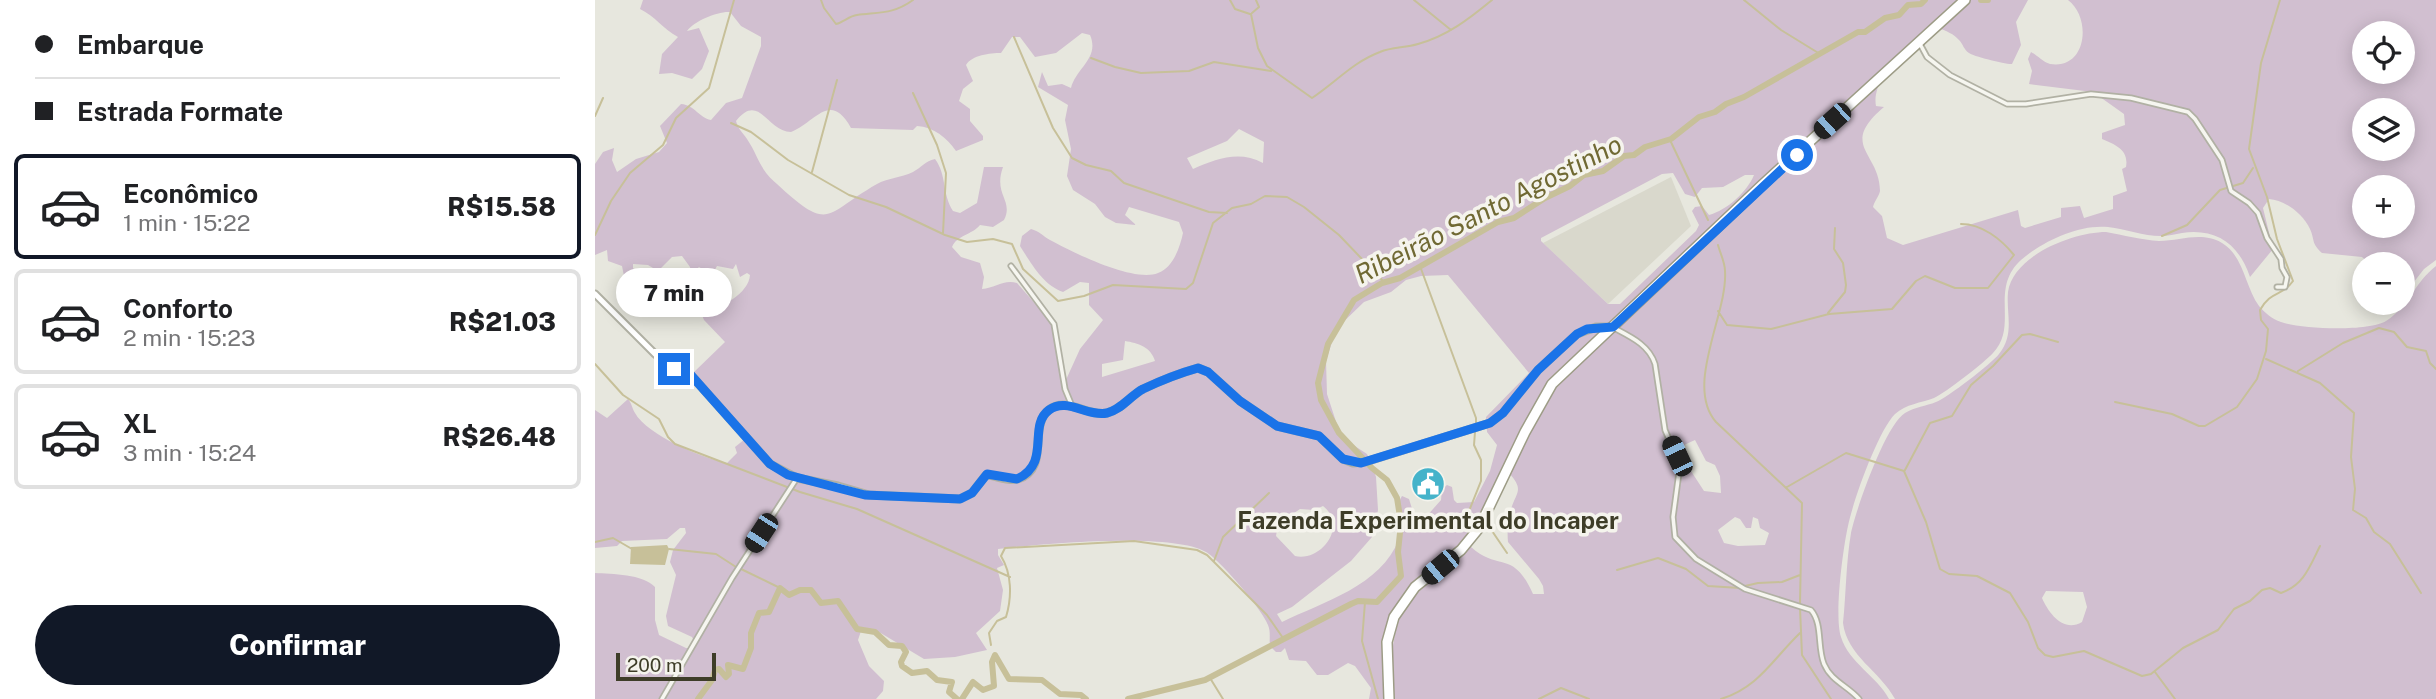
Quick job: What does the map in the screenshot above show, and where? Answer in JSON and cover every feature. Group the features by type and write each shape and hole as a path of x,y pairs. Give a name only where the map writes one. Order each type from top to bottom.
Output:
{"highway":[{"path":"1389,699 1387,642 1399,606 1415,587 1473,537 1545,395 1568,367 1965,0"}],"main road":[{"path":"595,294 655,355 671,367 690,374 770,464 797,478 838,486 865,495 965,498 986,475 1012,480 1028,472 1036,461 1045,415 1055,407 1072,406 1088,413 1110,412 1143,389 1202,368 1240,401 1277,426 1319,436 1343,459 1353,463 1365,462 1490,423 1503,413 1538,370 1577,334 1587,329 1613,327"}],"street":[{"path":"1919,42 1927,57 1950,75 2007,104 2026,104 2091,94 2131,98 2188,112 2222,160 2231,191 2249,202 2258,213 2287,276 2285,287 2277,287"},
{"path":"1011,266 1054,324 1065,389 1072,406"},
{"path":"1613,327 1641,344 1653,357 1665,430 1679,466 1673,527 1680,543 1706,566 1745,589 1811,610 1816,616 1820,653 1828,672 1859,699"},
{"path":"662,699 732,578 797,478"}],"shaded area":[{"path":"643,0 1960,0 1556,377 1481,522 1391,618 1388,699 1369,699 1371,688 1355,666 1348,663 1328,675 1317,675 1306,661 1289,660 1285,648 1276,652 1270,646 1269,628 1258,608 1206,552 1165,542 1105,541 998,549 998,555 1004,565 997,568 1003,590 1000,611 976,633 987,650 955,657 924,659 879,632 861,631 858,640 869,666 884,681 883,691 876,699 595,699 595,573 627,576 650,583 655,587 655,620 659,635 686,648 690,648 694,641 692,637 668,626 666,616 676,575 670,562 673,550 686,533 685,528 680,528 667,539 622,541 617,546 595,548 595,410 607,418 628,399 635,413 651,430 691,451 727,463 737,453 735,447 745,439 692,374 725,342 704,320 700,310 715,308 731,300 744,289 750,275 747,273 740,277 736,264 733,269 717,266 712,275 699,267 691,274 690,267 682,256 672,257 658,271 648,265 633,264 640,277 632,282 625,281 622,266 608,261 607,250 595,255 595,164 603,152 614,148 612,160 617,172 636,159 659,152 667,143 660,126 681,104 711,120 726,103 742,98 761,46 761,37 741,26 730,12 713,15 687,31 699,28 709,51 702,69 692,79 672,73 659,74 662,54 678,37 640,9","holes":["1082,33 1090,35 1090,57 1071,88 1062,84 1048,86 1042,72 1038,87 1068,105 1065,120 1071,149 1067,176 1073,190 1095,204 1105,217 1116,223 1136,225 1125,215 1129,207 1179,222 1183,233 1178,250 1168,267 1147,275 1103,265 1031,229 1022,236 1020,246 1038,273 1056,289 1063,292 1080,282 1089,283 1089,305 1103,320 1080,349 1065,382 1053,324 1017,283 1008,282 982,289 984,277 980,263 961,257 952,247 957,240 980,225 993,227 1004,220 1007,207 1000,184 1003,167 984,167 977,203 960,213 953,211 950,205 935,159 908,174 877,184 836,210 818,214 795,200 771,178 736,121 744,113 757,111 776,126 791,132 829,110 836,111 851,128 929,128 944,138 956,151 983,140 983,136 970,121 970,109 959,101 963,89 973,81 966,65 982,55 1001,53 1012,37 1020,37 1035,57 1056,53","1239,129 1264,142 1263,163 1245,157 1228,157 1193,169 1187,158 1227,141","1673,173 1685,194 1695,197 1702,188 1723,187 1745,175 1754,175 1741,194 1723,209 1709,215 1702,206 1695,207 1692,211 1699,225 1696,231 1620,304 1608,304 1541,241 1541,238 1662,174","1448,275 1529,373 1486,417 1487,432 1497,445 1490,471 1474,502 1457,503 1452,487 1447,485 1442,489 1441,500 1425,518 1414,515 1409,499 1402,496 1399,507 1399,539 1379,569 1349,591 1282,622 1277,614 1292,607 1351,561 1372,537 1378,510 1376,477 1367,454 1341,437 1327,394 1326,361 1336,329 1364,302 1391,292 1406,280 1421,276","1125,341 1143,346 1155,361 1102,377 1102,364 1123,360","1323,506 1333,523 1329,540 1322,548 1305,556 1295,556 1276,536 1278,524 1300,509 1314,510"]},
{"path":"1969,0 2028,0 2016,22 2021,45 2012,64 1972,54 1955,36 1939,28"},
{"path":"2068,0 2436,0 2436,260 2415,281 2415,252 2352,252 2352,256 2322,253 2315,244 2307,223 2298,213 2281,202 2269,199 2263,208 2273,249 2250,277 2240,255 2233,247 2216,236 2194,232 2161,236 2108,227 2085,228 2051,240 2021,260 2007,283 2004,331 1993,353 1947,390 1895,414 1874,450 1855,500 1842,565 1839,627 1850,654 1878,683 1889,699 1394,699 1392,651 1398,617 1410,599 1471,547 1490,559 1512,566 1526,580 1533,594 1544,594 1539,579 1508,542 1509,517 1518,491 1509,473 1541,408 1560,380 1882,77 1876,106 1884,107 1864,131 1863,140 1878,178 1880,191 1873,207 1882,216 1887,238 1903,245 2018,210 2021,226 2025,228 2061,217 2061,208 2080,206 2084,218 2113,209 2113,196 2127,191 2122,169 2126,167 2126,161 2120,149 2102,139 2102,133 2125,125 2124,114 2093,92 2029,84 2032,71 2028,59 2031,52 2050,64 2062,64 2072,59 2082,41 2081,18","holes":["1695,440 1706,461 1715,465 1720,476 1721,493 1704,491 1689,468 1684,445","1735,517 1740,519 1746,528 1751,528 1753,517 1758,519 1760,528 1769,533 1765,545 1738,546 1724,543 1718,530"]},
{"path":"1671,177 1691,226 1608,304 1543,243"},
{"path":"2106,232 2159,241 2199,237 2214,239 2235,256 2254,298 2264,311 2278,321 2303,326 2365,327 2386,321 2394,315 2415,315 2415,289 2436,266 2436,699 1895,699 1857,654 1846,635 1843,623 1849,544 1865,487 1889,433 1905,413 1942,399 1999,354 2007,339 2008,292 2012,279 2033,257 2062,241","holes":["2046,591 2083,592 2087,607 2082,622 2069,625 2058,620 2042,598"]},
{"path":"667,545 669,549 665,565 630,564 631,547"}],"waterway":[{"path":"595,235 611,201 630,173 663,145 676,118 709,88 734,0"},
{"path":"821,0 836,24 854,16 893,10 913,0"},
{"path":"1230,0 1235,9 1250,14"},
{"path":"1252,13 1259,7 1256,0"},
{"path":"1414,0 1451,30"},
{"path":"1251,14 1258,48 1267,66 1312,98 1370,56 1385,50 1429,41 1448,32 1492,0"},
{"path":"1744,0 1781,30 1820,54"},
{"name":"Ribeirão Santo Agostinho","path":"1128,699 1205,680 1351,604 1358,601 1377,602 1401,576 1398,552 1401,523 1397,498 1387,480 1339,433 1321,400 1318,383 1328,344 1354,300 1382,283 1400,278 1498,222 1514,218 1584,175 1603,171 1624,156 1634,155 1645,147 1671,139 1699,117 1744,97 1858,32 1865,32 1885,18 1899,15 1908,5 1921,4 1925,0"},
{"name":"Ribeirão Santo Agostinho","path":"1981,0 1988,0"},
{"path":"2115,402 2172,414 2205,426 2237,407 2257,379 2266,351 2268,329 2261,320 2260,310 2268,299 2293,281 2249,149 2261,63 2280,0"},
{"path":"1014,37 1053,128 1072,158 1086,165 1111,171 1124,183 1209,212 1227,213"},
{"path":"1091,58 1141,73 1189,71 1214,62 1271,71"},
{"path":"812,172 837,80"},
{"path":"913,93 937,145 946,173 943,233"},
{"path":"595,116 603,98"},
{"path":"731,123 751,132 788,160 849,195 886,207 945,235 967,242 993,239 1012,244 1023,269 1058,301 1084,296 1113,285 1186,289 1193,283 1213,223 1232,208 1251,204 1265,196 1287,197 1304,207 1339,235 1384,282"},
{"path":"1670,140 1708,220"},
{"path":"2162,236 2187,225 2220,190 2243,183 2253,168"},
{"path":"1718,311 1727,325 1771,329 1829,314 1892,309 1916,281 1925,276 1955,288 1988,288 2014,255 1991,234 1961,224"},
{"path":"1828,313 1845,292 1846,285 1843,263 1834,249 1835,228"},
{"path":"1718,245 1725,268 1724,288 1706,369 1704,389 1707,407 1716,422 1802,503 1800,603"},
{"path":"1420,266 1476,418 1476,425"},
{"path":"2298,371 2343,343 2379,328 2394,332 2407,347 2426,351 2430,363 2436,369"},
{"path":"1905,470 1930,423 1952,416 1971,385 2022,335 2030,334 2058,342"},
{"path":"2266,359 2320,383 2354,413 2351,457 2355,489 2353,510 2366,518 2374,532 2390,544 2421,593"},
{"path":"595,364 623,395 659,419 668,437 675,444 800,492 857,509 1010,577"},
{"path":"1467,516 1481,481 1481,460 1474,445 1475,432"},
{"path":"1787,487 1846,453 1904,471 1926,522 1940,569 1949,574 1977,576 2010,593 2028,622 2038,648 2045,655 2053,657 2084,651 2142,676 2151,674 2183,648 2218,630 2234,609 2250,601 2262,590 2270,588 2281,593 2289,590 2301,580 2320,546"},
{"path":"1214,561 1223,537 1269,493"},
{"path":"1490,528 1507,553"},
{"path":"595,542 613,538 632,549"},
{"path":"991,645 989,633 997,621 1006,617 1009,602 1009,578 1001,556 1005,548 1134,541 1197,550 1207,555 1267,615 1283,638"},
{"path":"669,549 716,554 736,567"},
{"path":"1617,570 1658,558 1686,569 1708,586 1740,588"},
{"path":"741,569 780,588"},
{"path":"1745,586 1782,582 1800,575"},
{"name":"Ribeirão Santo Agostinho","path":"698,699 712,680 715,670 719,669 726,677 729,674 728,665 743,669 751,648 751,633 759,613 769,612 780,588 789,595 800,590 811,590 821,603 838,601 857,629 875,632 889,645 902,646 906,652 902,666 912,673 927,671 937,680 952,682 949,692 957,699"},
{"path":"1365,602 1362,641 1378,699"},
{"path":"1800,608 1802,655 1831,699"},
{"path":"1721,699 1755,680 1800,633"},
{"name":"Ribeirão Santo Agostinho","path":"962,699 973,682 983,690 994,686 992,662 995,655 1009,679 1042,680 1060,694 1081,695 1086,699"},
{"path":"2155,672 2175,699"},
{"path":"1210,678 1223,699"},
{"path":"1539,699 1561,688 1589,699"}],"place":[{"name":"Fazenda Experimental do Incaper","path":"1428,484"}],"route":[{"path":"674,369 690,374 776,468 797,478 838,486 865,495 927,495 960,499 969,496 987,474 1017,479 1034,464 1042,418 1051,409 1067,405 1088,413 1110,412 1143,389 1198,368 1205,369 1240,401 1277,426 1319,436 1343,459 1361,463 1472,430 1496,419 1538,370 1577,334 1601,326 1613,327 1797,155"}]}
